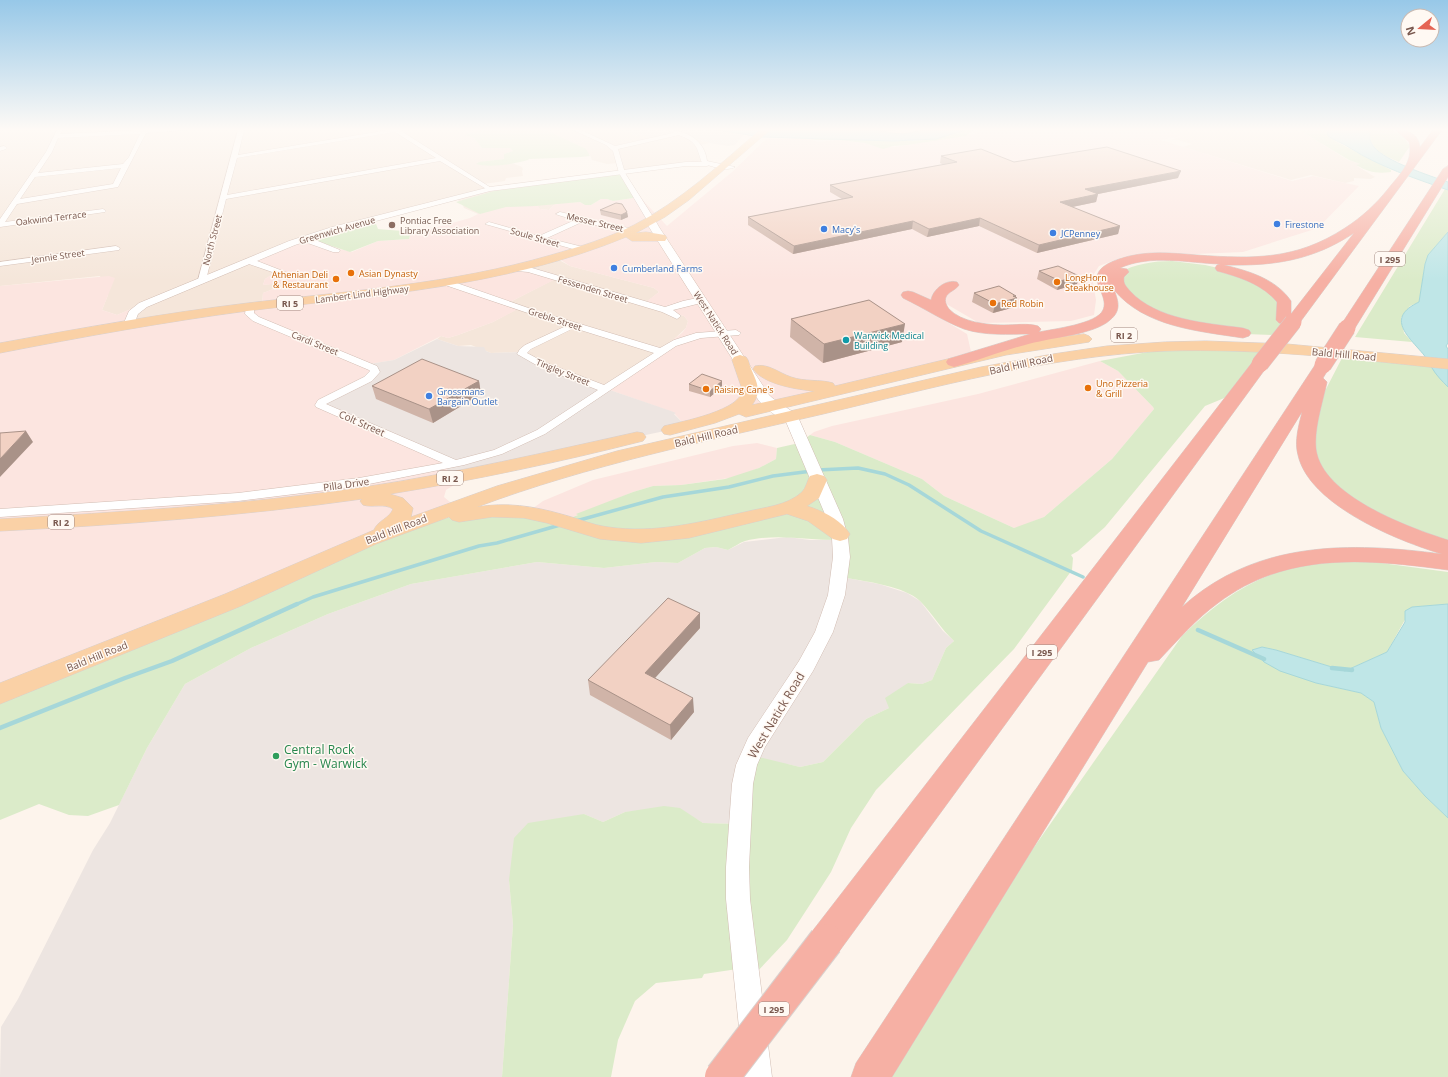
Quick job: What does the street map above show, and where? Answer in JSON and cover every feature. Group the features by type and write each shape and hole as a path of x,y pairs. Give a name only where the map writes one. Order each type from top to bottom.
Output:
{"highway":[{"name":"I 295","path":"722,1077 1260,364 1288,321 1399,180"},
{"name":"I 295","path":"870,1077 1124,680 1321,368 1351,334 1441,180"},
{"path":"954,362 1020,340 1084,326 1103,319 1111,312 1113,305 1105,287 1104,279 1107,271 1122,262 1141,258 1168,257 1252,262 1309,253 1332,243 1356,227 1380,206"},
{"path":"1243,333 1199,327 1156,314 1145,309 1127,297 1116,284 1116,279 1120,273 1128,268 1159,262 1186,262 1228,270 1254,279 1277,292 1284,301 1288,321"},
{"path":"949,317 938,305 937,297 939,293 952,285"},
{"path":"908,295 932,306 949,317 971,326 1003,330 1084,326"},
{"path":"1321,368 1307,439 1306,453 1313,468 1325,483 1342,498 1380,523 1448,548"},
{"path":"1124,680 1185,619 1210,597 1246,575 1272,564 1315,556 1342,554 1389,556 1448,562"}],"main road":[{"name":"Lambert Lind Highway","path":"655,224 709,180"},
{"name":"Lambert Lind Highway","path":"0,348 129,325 250,307 448,283 541,265 617,244 631,234 655,224 688,204 712,180"},
{"path":"645,208 656,210 673,208"},
{"name":"West Natick Road","path":"655,224 661,238 702,300 750,358 782,409"},
{"name":"West Natick Road","path":"655,224 730,334"},
{"path":"631,234 661,238"},
{"name":"Bald Hill Road","path":"0,694 227,602 369,539 457,506 504,490 867,383 1013,349 1082,339 1147,334 1351,334"},
{"name":"Bald Hill Road","path":"1386,343 1448,350"},
{"name":"Bald Hill Road","path":"0,525 211,511 325,499 429,482 670,430 1059,356 1101,351 1169,347 1236,346 1287,348 1448,364"},
{"path":"670,430 726,413 743,406 749,398 750,389 743,372 750,358 777,378 795,384 838,386 867,383"},
{"name":"West Natick Road","path":"750,358 764,398 782,409"},
{"path":"457,506 442,498 444,491 451,486 510,472 582,450"},
{"path":"342,552 443,519 494,511 517,510 537,514 584,529 606,534 631,537 654,537 702,528 796,505 812,494 815,474"},
{"path":"122,518 199,515 364,501 386,500 399,502 403,508 401,516 369,539"},
{"path":"787,508 802,510 828,524 840,534"}],"street":[{"path":"0,224 30,180"},
{"path":"16,202 116,186 119,180"},
{"name":"North Street","path":"202,280 228,180"},
{"path":"223,198 319,180"},
{"path":"474,180 490,190"},
{"name":"Greenwich Avenue","path":"129,325 132,313 143,305 305,239 335,229 490,190 566,180"},
{"name":"West Natick Road","path":"627,180 655,224"},
{"name":"Oakwind Terrace","path":"0,224 103,211"},
{"name":"Messer Street","path":"560,214 631,234"},
{"path":"540,238 582,219"},
{"name":"Soule Street","path":"489,224 580,249"},
{"path":"305,239 336,250"},
{"name":"Jennie Street","path":"0,264 116,248"},
{"path":"250,261 284,273"},
{"name":"Fessenden Street","path":"520,269 529,270 665,310 677,316"},
{"name":"Greble Street","path":"448,283 574,325 662,352"},
{"path":"665,310 686,303 702,300"},
{"name":"Cardi Street","path":"250,307 249,314 256,319 373,366 375,372 368,379"},
{"name":"Tingley Street","path":"574,325 528,347 522,354 540,364 605,389"},
{"name":"Pilla Drive","path":"0,513 238,497 359,482 455,464 498,452 541,432 662,352 679,345 716,339 730,334"},
{"name":"Colt Street","path":"368,379 322,402 320,405 455,464"},
{"name":"West Natick Road","path":"758,1077 740,924 737,878 741,789 750,756 777,709 806,666 827,622 835,601 842,570 840,534 833,514 815,474 782,409"}],"shaded area":[{"path":"0,180 505,180 483,184 489,189 552,181 562,203 554,205 549,210 539,209 478,214 464,208 462,203 455,198 334,229 253,260 280,270 265,279 263,285 286,282 284,285 263,293 262,305 131,324 138,306 117,315 102,310 108,295 100,276 0,286"},
{"path":"722,180 1333,180 1359,186 1318,228 1243,252 1123,257 1099,266 1092,277 1096,300 1094,315 1071,321 979,323 943,302 909,299 967,334 971,352 935,363 683,423 675,413 607,389 682,333 686,328 688,321 684,316 643,304 659,292 654,288 570,266 561,260 523,268 558,278 510,302 520,308 493,322 448,338 441,336 394,360 369,364 443,459 467,480 446,490 444,497 450,502 460,504 0,695 0,286 109,276 115,278 102,310 117,315 138,306 130,323 262,305 263,293 286,283 263,285 265,279 279,270 252,260 307,238 331,247 352,252 378,241 409,239 410,235 505,207 538,206 540,209 549,210 554,205 562,203 580,202 585,205 591,205 601,199 613,201 640,197 667,226"},
{"path":"1333,180 1354,180 1345,183"},
{"path":"559,260 570,266 654,288 659,292 644,304 684,316 688,321 686,328 670,343 603,387 520,352 491,353 471,345 458,346 437,339 441,336 448,338 458,335 493,322 519,308 510,302 557,278 522,269"},
{"path":"437,339 458,346 484,347 486,351 491,353 520,352 607,389 676,413 674,414 683,423 678,428 450,476 446,467 450,464 319,403 374,373 369,364 394,360"},
{"path":"1100,361 1118,371 1154,409 1112,459 1044,517 1019,527 1014,528 944,496 922,479 835,442 810,435 814,432 832,426 978,394"},
{"path":"757,443 777,448 776,459 759,468 736,477 681,485 653,486 633,492 568,519 532,509 543,501 593,480 733,446"},
{"path":"787,537 810,540 838,540 847,578 879,584 907,593 920,601 943,631 954,641 946,648 932,680 922,684 908,683 889,708 866,719 823,762 800,767 787,764 739,824 703,823 680,809 625,812 603,822 584,814 509,880 513,925 502,1077 0,1077 1,1027 18,999 93,850 110,823 147,748 185,684 251,648 328,614 411,584 537,562 604,568 656,562 678,563 705,548 716,547 728,550 744,542"}],"green space":[{"path":"570,180 627,180 640,197 613,201 601,199 591,205 585,205 580,202 506,207 480,214 456,202 494,191"},
{"path":"1445,189 1448,190 1448,232 1425,264 1419,302 1410,306 1401,318 1404,333 1412,342 1355,337"},
{"path":"369,221 376,224 378,229 399,231 414,235 410,235 409,239 378,241 350,252 307,238"},
{"path":"1172,261 1205,265 1227,270 1273,290 1283,319 1274,335 1245,334 1181,322 1125,296 1118,273 1131,267 1144,264"},
{"path":"1264,348 1234,394 1205,406 1105,527 1078,551 1071,555 1073,558 1072,570 1014,649 876,790 851,828 831,872 787,940 754,975 744,968 704,974 702,978 656,983 635,1001 618,1040 611,1077 502,1077 513,925 509,880 514,838 528,823 584,814 603,822 625,812 664,806 680,808 703,823 739,824 755,756 800,767 823,762 866,719 889,708 885,698 908,683 922,684 932,680 946,648 954,641 920,601 913,596 885,585 847,578 838,540 768,537 745,541 728,550 716,547 705,548 678,563 656,562 604,568 537,562 411,584 328,614 251,648 185,684 147,748 119,805 88,816 69,815 39,804 0,820 0,695 368,542 447,518 494,510 568,519 578,515 576,514 653,486 681,485 725,479 759,468 776,459 777,448 799,443 810,435 835,442 922,479 944,496 1014,528 1044,517 1112,459 1154,409 1118,371 1100,361 1153,351"},
{"path":"1342,358 1431,367 1448,387 1448,546 1360,507 1317,467 1313,444 1315,426 1325,391"},
{"path":"1337,562 1374,562 1448,572 1448,604 1412,607 1387,652 1345,671 1276,650 1262,647 1252,650 1316,683 1361,693 1374,702 1381,728 1403,771 1425,796 1448,818 1448,1077 873,1077 1182,636 1205,614 1231,595 1258,580 1294,567"}],"water":[{"path":"1421,180 1443,180 1448,182 1448,190"},
{"path":"1448,232 1448,343 1446,346 1448,349 1448,387 1437,376 1424,355 1406,334 1401,321 1403,314 1419,302 1425,264 1428,255"},
{"path":"1448,604 1448,818 1425,796 1403,771 1381,728 1374,702 1361,693 1316,683 1280,671 1264,662 1252,650 1262,647 1276,650 1345,671 1387,652 1405,622 1405,611 1412,607"}],"building":[{"path":"856,180 1132,180 1085,189 1098,194 1060,202 1120,226 1039,245 980,218 929,229 913,221 794,246 748,217 853,197 830,185"},
{"path":"616,203 622,204 627,212 621,215 600,210"},
{"path":"1058,266 1079,276 1060,281 1039,271"},
{"path":"999,286 1017,298 995,304 974,293"},
{"path":"869,300 905,324 824,344 791,319"},
{"path":"422,359 479,381 429,409 372,386"},
{"path":"702,374 722,381 710,391 689,384"},
{"path":"26,431 0,459 0,433"},
{"path":"668,598 700,613 645,673 693,698 670,725 588,680"}],"waterway":[{"path":"818,470 858,468 885,474 909,485 981,531 1083,577"},
{"path":"576,521 663,497 729,487 773,476 812,471"},
{"path":"295,605 313,597 479,546 497,543 560,525"},
{"path":"0,728 125,678 172,661 297,604"},
{"path":"1198,630 1264,659"},
{"path":"1332,668 1352,670"}],"place":[{"name":"Firestone","path":"1277,224"},
{"name":"Pontiac Free Library Association","path":"392,225"},
{"name":"Macy's","path":"824,229"},
{"name":"JCPenney","path":"1053,233"},
{"name":"Cumberland Farms","path":"614,268"},
{"name":"Asian Dynasty","path":"351,273"},
{"name":"Athenian Deli & Restaurant","path":"336,279"},
{"name":"LongHorn Steakhouse","path":"1057,282"},
{"name":"Red Robin","path":"993,303"},
{"name":"Warwick Medical Building","path":"846,340"},
{"name":"Uno Pizzeria & Grill","path":"1088,388"},
{"name":"Raising Cane's","path":"706,389"},
{"name":"Grossmans Bargain Outlet","path":"429,396"},
{"name":"Central Rock Gym - Warwick","path":"276,756"}]}
